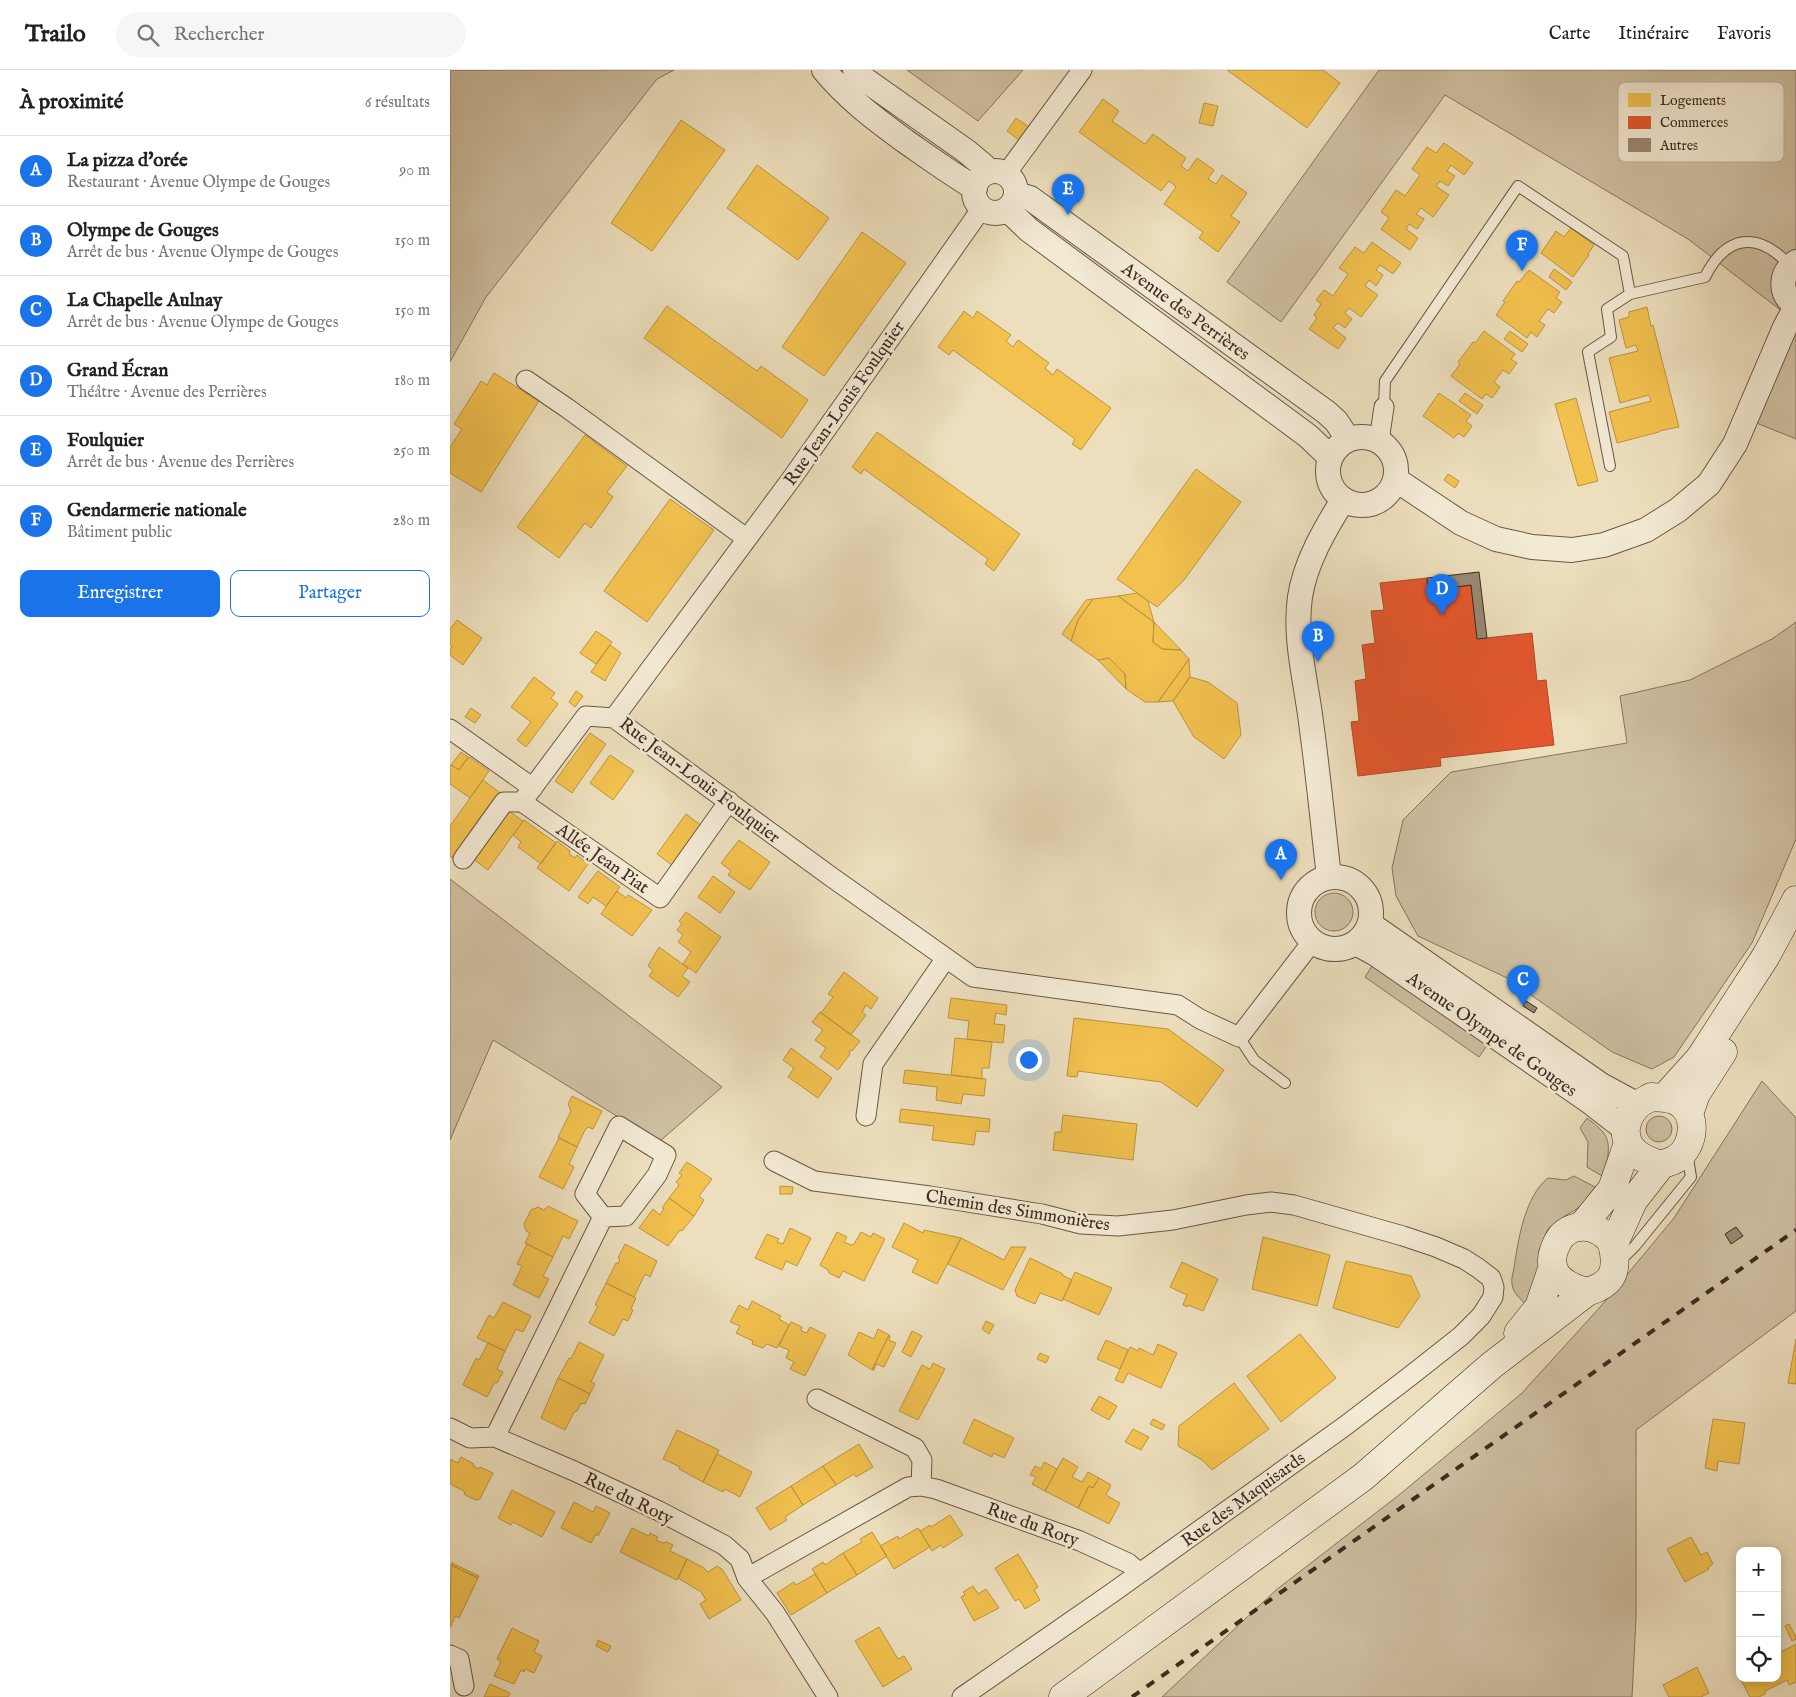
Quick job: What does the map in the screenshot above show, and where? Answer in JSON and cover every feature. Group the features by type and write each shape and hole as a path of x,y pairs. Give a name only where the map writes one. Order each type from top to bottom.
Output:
{"main road":[{"path":"1664,1098 1700,1058 1766,956 1796,900"},
{"path":"1689,1114 1696,1094 1782,959 1796,933"},
{"path":"1063,1697 1363,1477 1492,1365 1587,1292 1600,1288 1611,1277 1614,1256 1633,1201 1661,1164 1675,1160 1686,1149 1691,1137 1692,1125 1689,1114 1678,1102 1664,1098 1651,1098 1638,1105 1629,1115 1626,1136 1612,1189 1582,1226"},
{"path":"1626,1136 1636,1154 1661,1164"},
{"path":"1587,1292 1565,1284 1558,1277 1553,1266 1552,1253 1559,1238 1570,1229 1582,1226 1594,1228 1607,1236 1614,1256"},
{"path":"1492,1365 1539,1307 1553,1266"}],"street":[{"name":"Avenue des Perrières","path":"824,70 840,89 861,108 950,174 995,191 1030,198 1326,412 1336,421 1348,439"},
{"name":"Avenue des Perrières","path":"855,70 864,79 966,151 984,166 995,191 1029,230 1308,436 1330,457"},
{"name":"Rue Jean-Louis Foulquier","path":"1082,70 792,478 614,718 830,876 973,977 1178,1005 1200,1019 1239,1037"},
{"path":"1395,479 1461,523 1496,539 1532,547 1572,550 1588,548 1604,545 1646,530 1678,510 1709,484 1735,444 1785,327 1796,306 1785,295 1783,288 1785,273 1793,264"},
{"path":"526,380 746,538"},
{"path":"1379,441 1384,407"},
{"path":"1364,436 1379,441 1390,451 1396,465 1395,479 1388,494 1375,503 1359,505 1343,500 1332,489 1327,473 1330,457 1337,446 1348,439 1364,436"},
{"path":"1329,877 1313,733 1298,629 1300,596 1307,573 1330,521 1343,500"},
{"path":"463,859 504,802 528,795 586,716 614,718"},
{"path":"450,729 528,795"},
{"name":"Allée Jean Piat","path":"528,795 660,898 729,801"},
{"path":"1329,877 1341,877 1353,881 1363,889 1369,900 1372,912 1370,924 1364,935 1356,943 1334,950 1312,942 1304,933 1298,910 1308,888 1318,881 1329,877"},
{"name":"Avenue Olympe de Gouges","path":"1370,924 1601,1084 1638,1105"},
{"path":"1239,1037 1312,942"},
{"name":"Avenue Olympe de Gouges","path":"1356,943 1376,954 1578,1093 1626,1136"},
{"path":"866,1116 873,1064 946,958"},
{"path":"619,1126 666,1155 657,1176 626,1216 603,1217 585,1194 619,1126"},
{"name":"Chemin des Simmonières","path":"774,1161 814,1180 939,1197 1042,1214 1081,1224 1118,1226 1174,1220 1246,1204 1271,1202 1294,1205 1351,1220 1436,1247 1464,1259 1490,1278"},
{"path":"494,1438 603,1217"},
{"name":"Rue des Maquisards","path":"962,1697 1140,1573 1345,1426 1461,1336 1481,1316 1493,1297 1494,1287 1490,1278"},
{"path":"748,1578 908,1487 921,1486 922,1460 915,1448 817,1399"},
{"name":"Rue du Roty","path":"450,1428 470,1438 494,1438 582,1475 659,1511 724,1546 740,1559 748,1578 774,1613 828,1697"},
{"name":"Rue du Roty","path":"921,1486 936,1489 1080,1541 1128,1563 1140,1573"},
{"path":"450,1655 459,1659 464,1686"}],"lane":[{"path":"1384,407 1385,381 1518,186 1623,256 1630,294"},
{"path":"1610,466 1588,352 1610,337 1607,309 1630,294 1704,277 1712,262 1722,251 1733,244 1755,243 1793,264"},
{"path":"1239,1037 1254,1060 1285,1084"},
{"path":"1614,1256 1635,1246 1691,1177 1686,1149"}],"shaded area":[{"path":"450,70 674,70 657,79 486,297 450,362"},
{"path":"907,70 1023,70 978,121"},
{"path":"1379,70 1796,70 1796,322 1688,239 1445,95 1281,322 1227,282"},
{"path":"1796,327 1796,439 1754,422"},
{"path":"1796,622 1796,839 1752,943 1674,1057 1652,1069 1612,1052 1507,978 1418,936 1396,896 1392,868 1403,820 1451,772 1627,743 1620,696 1690,680 1772,639"},
{"path":"450,879 722,1087 659,1142 493,1040 450,1140"},
{"path":"1334,893 1347,899 1353,912 1347,925 1334,931 1321,925 1315,912 1321,899"},
{"path":"1374,963 1488,1044 1479,1057 1365,977"},
{"path":"1762,1081 1796,1118 1796,1311 1636,1430 1636,1618 1632,1697 1162,1697 1276,1590 1399,1495 1522,1393 1601,1306 1674,1218"},
{"path":"1659,1116 1668,1120 1672,1129 1668,1138 1659,1142 1650,1138 1646,1129 1650,1120"},
{"path":"1587,1118 1603,1132 1608,1142 1607,1159 1602,1176 1587,1167 1588,1142 1580,1128"},
{"path":"1574,1176 1597,1188 1585,1204 1548,1229 1539,1250 1539,1271 1528,1306 1516,1293 1512,1280 1520,1232 1528,1207 1540,1186 1548,1178 1566,1180"}],"building: Logements":[{"path":"1227,70 1323,70 1340,83 1307,128"},
{"path":"1103,99 1119,111 1112,121 1145,144 1153,134 1186,158 1181,166 1188,171 1197,158 1214,170 1208,179 1216,184 1222,175 1247,193 1231,216 1240,222 1218,252 1199,238 1203,232 1164,204 1176,187 1169,181 1161,191 1079,132"},
{"path":"1204,103 1218,106 1213,126 1199,123"},
{"path":"1016,118 1029,127 1019,140 1007,131"},
{"path":"681,120 725,150 652,251 611,223"},
{"path":"1444,143 1473,163 1464,175 1451,165 1447,171 1455,176 1448,186 1440,181 1436,186 1449,195 1433,217 1421,208 1416,214 1424,219 1417,229 1409,224 1406,229 1418,238 1410,250 1381,229 1389,218 1381,212 1396,190 1405,196 1420,175 1412,169 1427,147 1436,153"},
{"path":"757,165 829,218 798,260 727,208"},
{"path":"1571,228 1594,245 1573,277 1541,253 1556,231 1564,237"},
{"path":"862,232 906,263 824,376 782,347"},
{"path":"1372,242 1401,263 1393,274 1380,265 1376,270 1383,275 1376,286 1369,280 1365,286 1378,295 1361,317 1349,308 1345,313 1352,319 1345,328 1338,323 1333,328 1346,338 1338,349 1309,329 1317,318 1314,315 1321,304 1316,300 1324,290 1333,296 1348,274 1339,268 1355,247 1364,253"},
{"path":"1554,269 1572,282 1566,290 1549,277"},
{"path":"1529,270 1560,292 1556,298 1562,302 1554,313 1548,309 1539,321 1545,325 1537,337 1531,332 1527,338 1496,315 1517,281 1519,282"},
{"path":"667,306 757,371 761,366 808,400 782,438 644,338"},
{"path":"1647,307 1679,427 1617,443 1609,412 1651,401 1649,395 1620,403 1609,358 1638,351 1636,345 1626,348 1619,320 1629,317 1629,312"},
{"path":"964,311 973,318 977,311 1011,335 1006,341 1013,347 1018,340 1049,363 1045,368 1053,375 1057,369 1111,408 1081,450 1072,444 1075,439 953,350 949,355 938,347"},
{"path":"1484,331 1515,354 1511,359 1517,363 1509,374 1503,370 1494,382 1500,387 1492,398 1486,394 1482,399 1451,376 1460,364 1458,362"},
{"path":"1510,331 1528,344 1522,352 1504,339"},
{"path":"494,373 539,401 481,492 450,473 450,447 462,429 454,424 481,381 487,385"},
{"path":"1439,393 1471,415 1466,421 1472,426 1464,437 1458,433 1454,438 1423,416"},
{"path":"1465,393 1483,405 1477,414 1459,401"},
{"path":"1576,398 1598,481 1578,486 1555,404"},
{"path":"877,432 1020,534 994,571 985,564 988,559 864,469 861,474 852,467"},
{"path":"585,435 627,466 607,492 613,497 591,528 585,523 559,558 517,527"},
{"path":"1196,469 1241,502 1184,580 1157,607 1117,579"},
{"path":"1448,474 1459,481 1455,488 1444,480"},
{"path":"670,499 714,530 647,622 604,591"},
{"path":"1137,593 1148,601 1154,622 1118,596"},
{"path":"1118,596 1154,622 1153,642 1162,649 1181,650 1189,659 1158,702 1145,702 1126,689 1125,674 1109,658 1098,660 1071,641 1078,620 1093,599"},
{"path":"1093,599 1078,620 1071,641 1062,634 1086,600"},
{"path":"457,620 482,638 463,665 450,655 452,647 450,645 450,629"},
{"path":"1154,622 1181,650 1162,649 1153,642"},
{"path":"596,631 612,642 596,664 580,653"},
{"path":"610,645 621,653 605,681 591,672"},
{"path":"1109,658 1125,674 1126,689 1098,660"},
{"path":"1189,659 1190,677 1173,701 1158,702"},
{"path":"534,677 555,693 551,698 558,704 526,747 517,740 531,722 511,707"},
{"path":"1190,677 1208,682 1237,703 1241,735 1224,759 1194,737 1173,701"},
{"path":"576,691 583,696 575,707 569,702"},
{"path":"471,708 481,715 475,723 465,717"},
{"path":"590,733 606,744 572,793 555,781"},
{"path":"461,752 468,757 459,770 451,765"},
{"path":"610,755 634,771 613,800 590,783"},
{"path":"469,757 489,771 470,798 450,784 450,766 459,770"},
{"path":"483,780 499,792 452,858 450,856 450,826"},
{"path":"507,810 523,821 488,870 472,858"},
{"path":"686,814 702,826 673,866 657,854"},
{"path":"524,820 556,843 541,864 518,847 521,842 513,835"},
{"path":"739,840 770,862 750,890 728,875 731,871 721,863"},
{"path":"557,841 570,851 569,854 575,858 577,855 588,864 569,891 537,868"},
{"path":"598,871 620,887 606,906 593,897 588,904 578,897"},
{"path":"713,876 735,892 720,913 698,897"},
{"path":"617,891 626,898 628,895 652,910 632,936 601,914"},
{"path":"686,912 721,937 696,973 683,964 691,952 678,942 683,935 677,930 682,924 679,921"},
{"path":"659,947 688,968 682,976 690,982 678,997 649,976 653,970 648,966"},
{"path":"844,972 878,998 871,1009 866,1005 862,1012 866,1015 851,1035 821,1013 833,997 828,994"},
{"path":"951,998 1007,1005 1006,1015 996,1013 994,1024 1005,1025 1003,1043 967,1039 969,1021 948,1018"},
{"path":"820,1012 860,1041 849,1052 850,1054 838,1070 820,1057 826,1048 815,1040 823,1030 812,1022"},
{"path":"1074,1018 1168,1029 1224,1070 1197,1107 1161,1082 1078,1071 1077,1077 1067,1076"},
{"path":"955,1038 992,1042 989,1068 982,1068 982,1079 951,1075"},
{"path":"791,1048 832,1078 818,1098 788,1077 794,1068 783,1060"},
{"path":"905,1070 986,1079 984,1096 963,1094 961,1104 936,1100 937,1087 903,1083"},
{"path":"572,1096 602,1111 593,1129 588,1127 585,1130 577,1147 558,1137 571,1111 568,1104"},
{"path":"901,1109 990,1119 989,1132 976,1131 974,1145 932,1140 934,1126 899,1122"},
{"path":"1063,1115 1137,1124 1133,1160 1053,1150 1055,1132 1061,1132"},
{"path":"559,1138 577,1147 569,1164 574,1167 563,1189 539,1177"},
{"path":"687,1162 712,1179 699,1196 704,1200 694,1216 669,1198 679,1185 676,1182 682,1175 679,1173"},
{"path":"780,1186 793,1187 792,1194 780,1194"},
{"path":"669,1198 694,1216 668,1246 639,1228 653,1209 660,1215 664,1209 662,1208"},
{"path":"548,1206 578,1221 569,1239 563,1236 553,1257 525,1243 530,1233 526,1231 524,1224 531,1210 538,1207 544,1210"},
{"path":"904,1223 923,1233 924,1230 961,1238 937,1284 912,1272 918,1260 892,1247"},
{"path":"790,1228 811,1238 797,1266 786,1261 782,1270 755,1258 767,1234 779,1239 777,1242 783,1244"},
{"path":"837,1232 847,1237 844,1242 851,1245 854,1244 861,1232 871,1237 873,1233 885,1239 864,1281 843,1271 839,1278 829,1273 828,1270 820,1265"},
{"path":"1263,1237 1330,1255 1317,1306 1252,1289"},
{"path":"961,1238 1004,1260 1011,1247 1026,1247 1003,1290 948,1264"},
{"path":"527,1244 553,1257 543,1276 549,1279 539,1298 513,1285 522,1266 517,1264"},
{"path":"625,1244 657,1261 650,1277 645,1274 634,1297 606,1283 616,1263 618,1264 620,1259 618,1258"},
{"path":"1030,1258 1072,1280 1062,1301 1040,1293 1035,1304 1017,1296 1015,1290"},
{"path":"1346,1261 1411,1276 1420,1296 1398,1328 1333,1308"},
{"path":"1182,1262 1218,1279 1203,1311 1183,1305 1187,1295 1170,1287"},
{"path":"1075,1272 1112,1288 1099,1315 1063,1299"},
{"path":"606,1283 636,1298 628,1321 623,1319 614,1336 589,1323 598,1306 595,1305"},
{"path":"752,1301 781,1316 779,1319 789,1325 777,1348 767,1344 763,1348 752,1344 753,1341 736,1333 740,1326 730,1322 739,1305 748,1310"},
{"path":"503,1302 531,1316 523,1332 516,1329 505,1351 477,1338 489,1315 494,1318"},
{"path":"986,1321 994,1325 989,1334 982,1329"},
{"path":"791,1322 802,1327 801,1331 807,1333 810,1327 826,1335 805,1376 790,1369 794,1362 786,1358 789,1350 779,1346"},
{"path":"878,1329 889,1335 872,1370 848,1355 859,1332 874,1339"},
{"path":"912,1331 922,1336 911,1357 902,1352"},
{"path":"1300,1334 1336,1378 1281,1422 1247,1376"},
{"path":"889,1335 889,1340 896,1343 884,1367 876,1364 874,1370 872,1370"},
{"path":"1796,1339 1796,1384 1788,1383"},
{"path":"1106,1340 1128,1350 1120,1369 1097,1359"},
{"path":"579,1342 604,1355 591,1382 595,1384 590,1394 558,1378 569,1358 571,1359"},
{"path":"488,1343 505,1351 497,1369 503,1372 487,1397 463,1385 476,1358 479,1360"},
{"path":"1158,1344 1177,1353 1161,1388 1128,1373 1123,1383 1115,1380 1130,1347 1138,1351 1139,1348 1153,1355"},
{"path":"1040,1353 1049,1357 1046,1363 1037,1359"},
{"path":"933,1363 945,1369 918,1420 899,1411 922,1365 930,1369"},
{"path":"558,1378 590,1394 585,1404 581,1403 577,1411 574,1412 565,1430 541,1418"},
{"path":"1234,1383 1269,1429 1212,1470 1202,1460 1178,1446 1179,1426"},
{"path":"1099,1396 1117,1406 1109,1420 1091,1410"},
{"path":"974,1419 1014,1438 1004,1458 993,1453 992,1457 963,1443"},
{"path":"1153,1419 1165,1425 1162,1430 1150,1424"},
{"path":"1713,1419 1745,1423 1739,1464 1718,1461 1717,1471 1705,1468"},
{"path":"1133,1429 1149,1437 1141,1450 1125,1442"},
{"path":"677,1430 719,1450 703,1482 679,1469 680,1467 663,1459"},
{"path":"859,1444 873,1467 856,1477 854,1474 836,1485 823,1466"},
{"path":"717,1454 752,1472 740,1497 725,1489 723,1492 703,1482"},
{"path":"461,1457 479,1469 480,1467 493,1473 480,1499 476,1500 465,1495 464,1491 450,1484 450,1459 458,1463"},
{"path":"1063,1458 1078,1467 1072,1477 1082,1482 1088,1472 1099,1478 1093,1488 1089,1486 1078,1508 1045,1491"},
{"path":"1044,1462 1057,1469 1045,1491 1032,1484 1036,1477 1030,1475 1035,1466 1041,1469"},
{"path":"823,1466 836,1485 803,1505 791,1486"},
{"path":"1099,1478 1111,1485 1106,1495 1120,1503 1109,1524 1078,1508 1089,1486 1093,1488"},
{"path":"791,1486 803,1505 785,1517 787,1520 770,1530 756,1508"},
{"path":"512,1490 555,1512 542,1537 513,1522 511,1525 498,1518"},
{"path":"574,1502 593,1512 596,1506 610,1513 598,1536 596,1534 591,1543 561,1528"},
{"path":"950,1515 963,1535 943,1548 941,1545 932,1551 920,1531 930,1525 931,1527"},
{"path":"632,1528 649,1536 650,1533 658,1537 656,1540 673,1545 670,1551 687,1559 677,1580 620,1552"},
{"path":"918,1528 930,1547 894,1569 880,1546 898,1536 899,1539"},
{"path":"872,1532 887,1556 857,1575 843,1553 862,1542 860,1539"},
{"path":"1691,1537 1701,1555 1707,1552 1713,1564 1707,1568 1709,1569 1685,1582 1667,1549"},
{"path":"843,1553 857,1575 827,1593 812,1569 823,1562 825,1565"},
{"path":"1018,1554 1038,1587 1034,1590 1040,1600 1025,1609 1019,1599 1015,1601 995,1568"},
{"path":"687,1559 708,1572 717,1566 722,1569 741,1600 709,1619 700,1604 706,1600 701,1592 678,1578"},
{"path":"452,1563 479,1576 478,1578 451,1565"},
{"path":"451,1565 478,1578 459,1618 455,1616 450,1628"},
{"path":"815,1574 827,1593 791,1615 777,1593 794,1582 796,1585"},
{"path":"973,1586 978,1594 986,1589 999,1608 974,1621 961,1597 965,1595 963,1592"},
{"path":"1789,1624 1796,1637 1792,1641 1785,1626"},
{"path":"879,1627 898,1659 904,1656 912,1669 883,1687 855,1641"},
{"path":"512,1628 539,1641 534,1652 542,1656 534,1673 525,1669 524,1672 521,1670 514,1684 494,1676 501,1661 497,1659"},
{"path":"598,1640 611,1646 608,1652 596,1646"},
{"path":"1796,1644 1796,1682 1789,1685 1787,1680 1765,1691 1765,1694 1759,1697 1750,1697 1742,1682 1781,1682 1781,1652"},
{"path":"1697,1667 1709,1693 1701,1697 1669,1697 1663,1685"},
{"path":"490,1684 510,1693 508,1697 484,1697"}],"building: Commerces":[{"path":"1427,578 1428,591 1471,585 1477,639 1532,633 1537,681 1546,680 1554,745 1440,758 1441,766 1358,776 1351,722 1359,721 1355,681 1366,679 1362,645 1375,643 1371,611 1384,610 1380,583"}],"building: Autres":[{"path":"1479,572 1487,638 1477,639 1471,585 1428,591 1427,578"},
{"path":"1526,1001 1537,1008 1534,1013 1523,1006"},
{"path":"1736,1227 1743,1236 1731,1244 1725,1234"}],"railway":[{"path":"1132,1697 1796,1230"}],"place":[{"name":"Foulquier","path":"1068,215"},
{"name":"Gendarmerie nationale","path":"1522,271"},
{"name":"Grand Écran","path":"1442,615"},
{"name":"Olympe de Gouges","path":"1318,662"},
{"name":"La pizza d'orée","path":"1281,880"},
{"name":"La Chapelle Aulnay","path":"1523,1006"}]}
